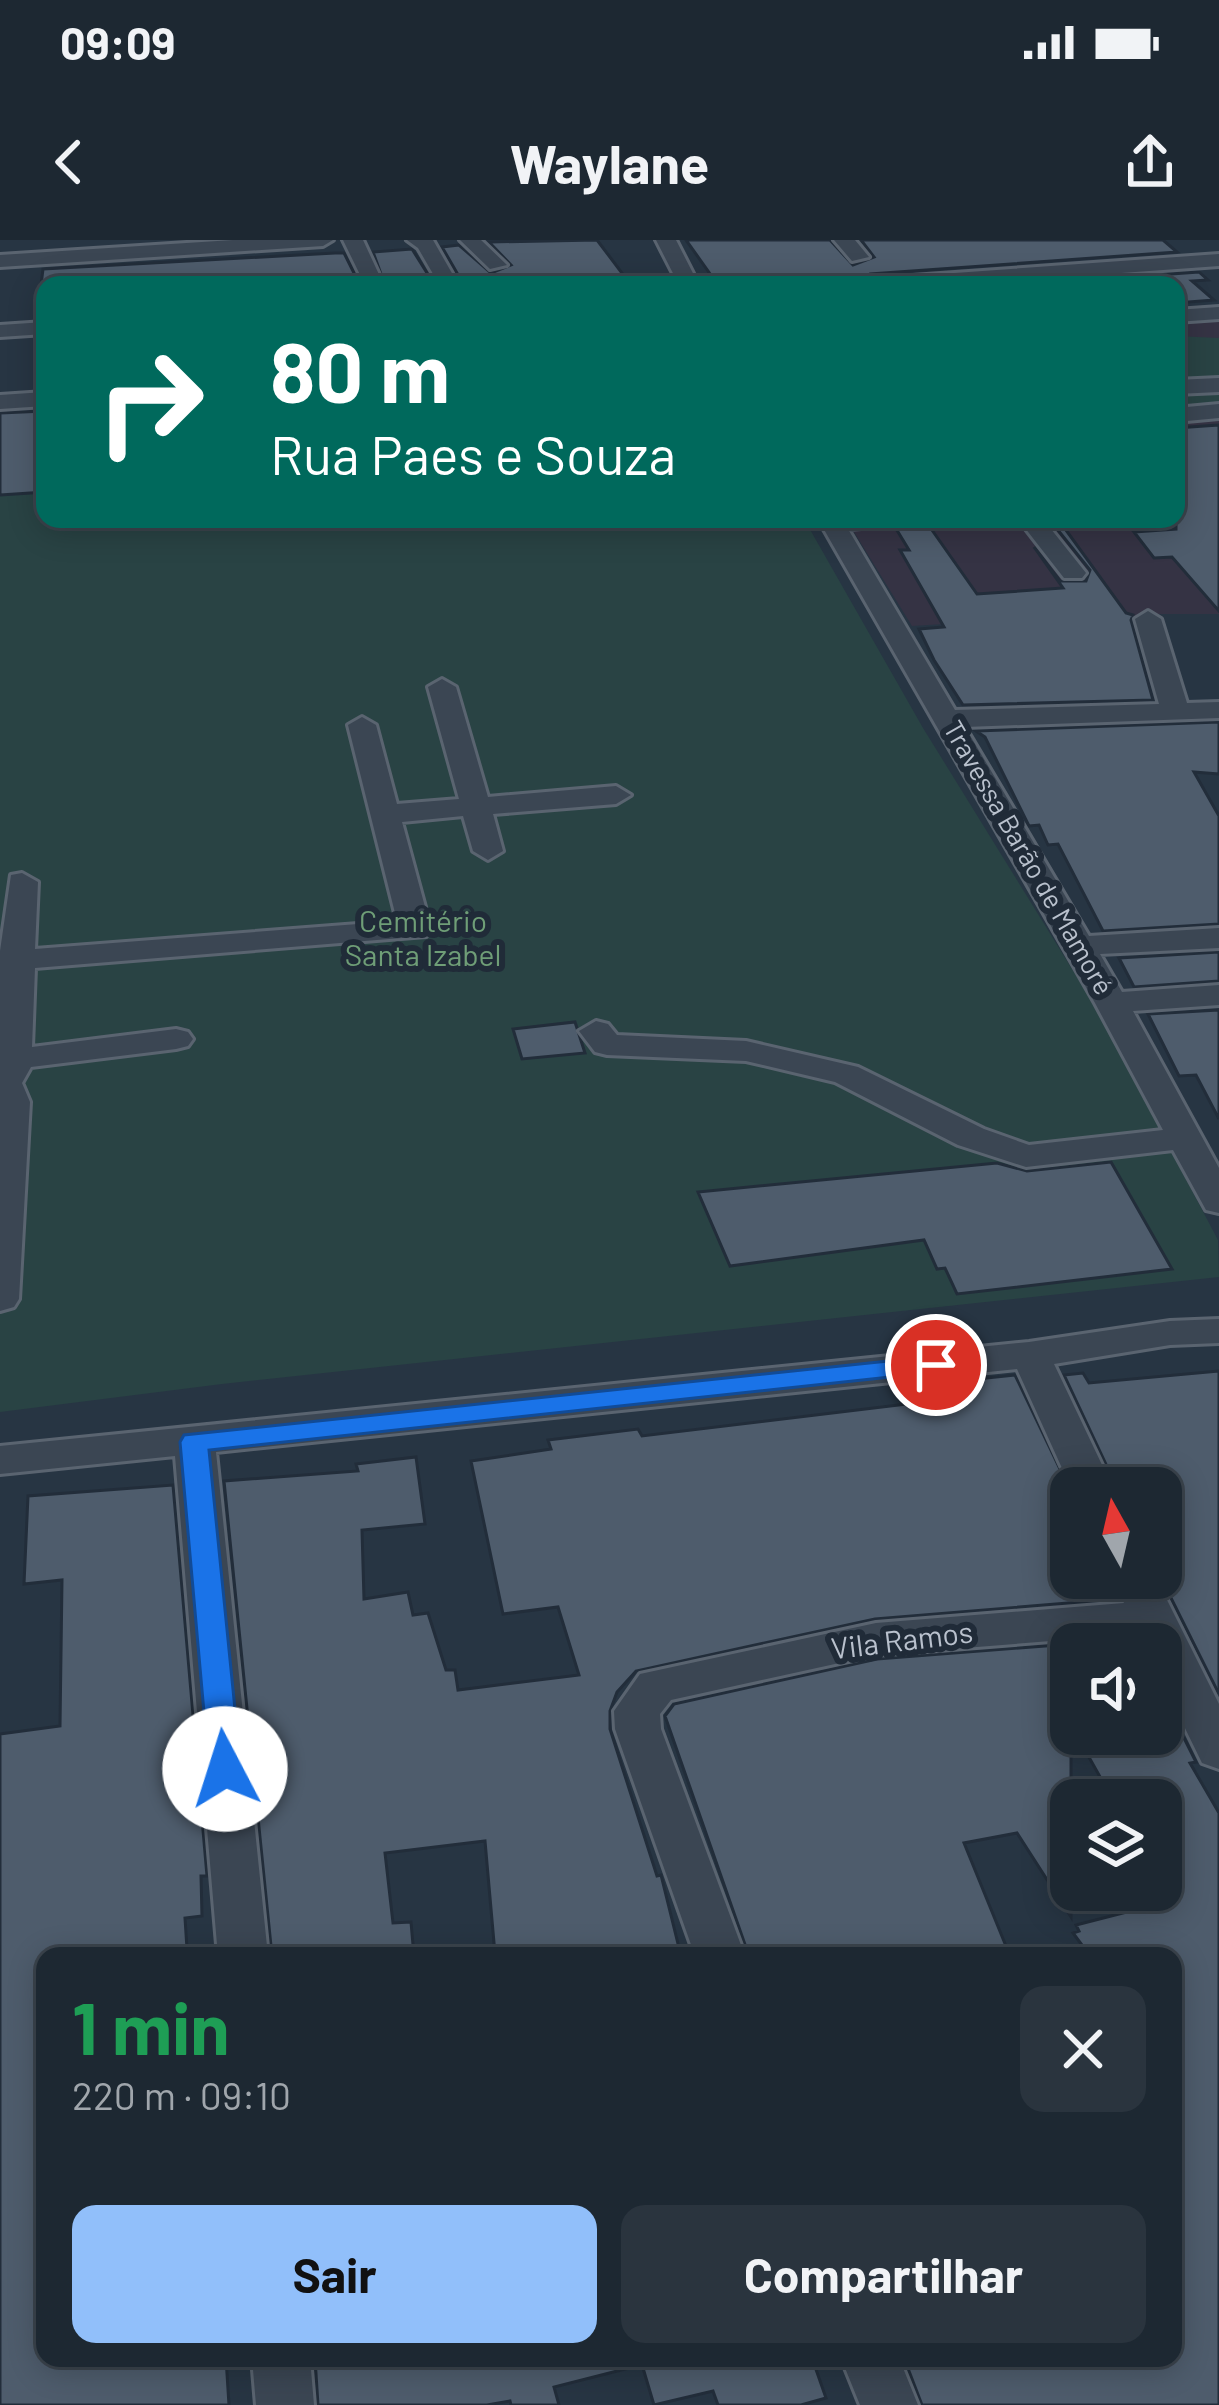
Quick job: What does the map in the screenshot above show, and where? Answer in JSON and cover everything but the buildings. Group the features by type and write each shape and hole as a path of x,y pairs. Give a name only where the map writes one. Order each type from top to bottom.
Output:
{"street":[{"path":"0,261 323,240"},
{"path":"353,240 370,276"},
{"path":"417,240 426,244 442,274"},
{"path":"470,240 497,265"},
{"path":"666,240 684,276"},
{"path":"844,240 859,257"},
{"path":"996,276 1219,260"},
{"path":"1185,315 1219,313"},
{"path":"0,331 36,329"},
{"path":"1185,389 1217,396"},
{"path":"1185,412 1217,396"},
{"path":"0,402 36,400"},
{"name":"Travessa Barão de Mamoré","path":"835,528 1112,1003 1219,1202"},
{"path":"1037,528 1073,573"},
{"path":"1148,619 1175,709"},
{"path":"442,687 488,850"},
{"path":"948,719 1219,710"},
{"path":"9,960 415,928 362,725"},
{"path":"385,814 616,795"},
{"path":"0,1299 12,1102 4,1083 9,960 22,882"},
{"path":"1078,946 1219,938"},
{"path":"1112,1003 1219,995"},
{"path":"596,1031 608,1045 746,1051 846,1074 971,1137 1026,1156 1188,1138"},
{"path":"5,1070 176,1039"},
{"path":"1170,1333 1219,1314"},
{"path":"0,1460 1029,1355 1170,1333 1219,1331"},
{"path":"1029,1355 1083,1467"},
{"path":"194,1442 242,1947"},
{"name":"Vila Ramos","path":"717,1947 638,1730 637,1711 656,1686 876,1639 1136,1599"},
{"path":"1143,1599 1219,1751"},
{"path":"282,2367 285,2405"},
{"path":"874,2367 889,2405"}],"shaded area":[{"path":"1219,313 1219,614 1142,614 1146,630 1057,637 1043,618 912,626 852,528 1185,528 1185,315"}],"green space":[{"path":"1185,336 1219,338 1219,418 1185,421"},
{"name":"Cemitério Santa Izabel","path":"36,470 36,528 809,528 923,728 1093,1003 1218,1240 1219,1277 0,1412 0,472"}],"route":[{"path":"225,1769 194,1442 936,1365"}]}
